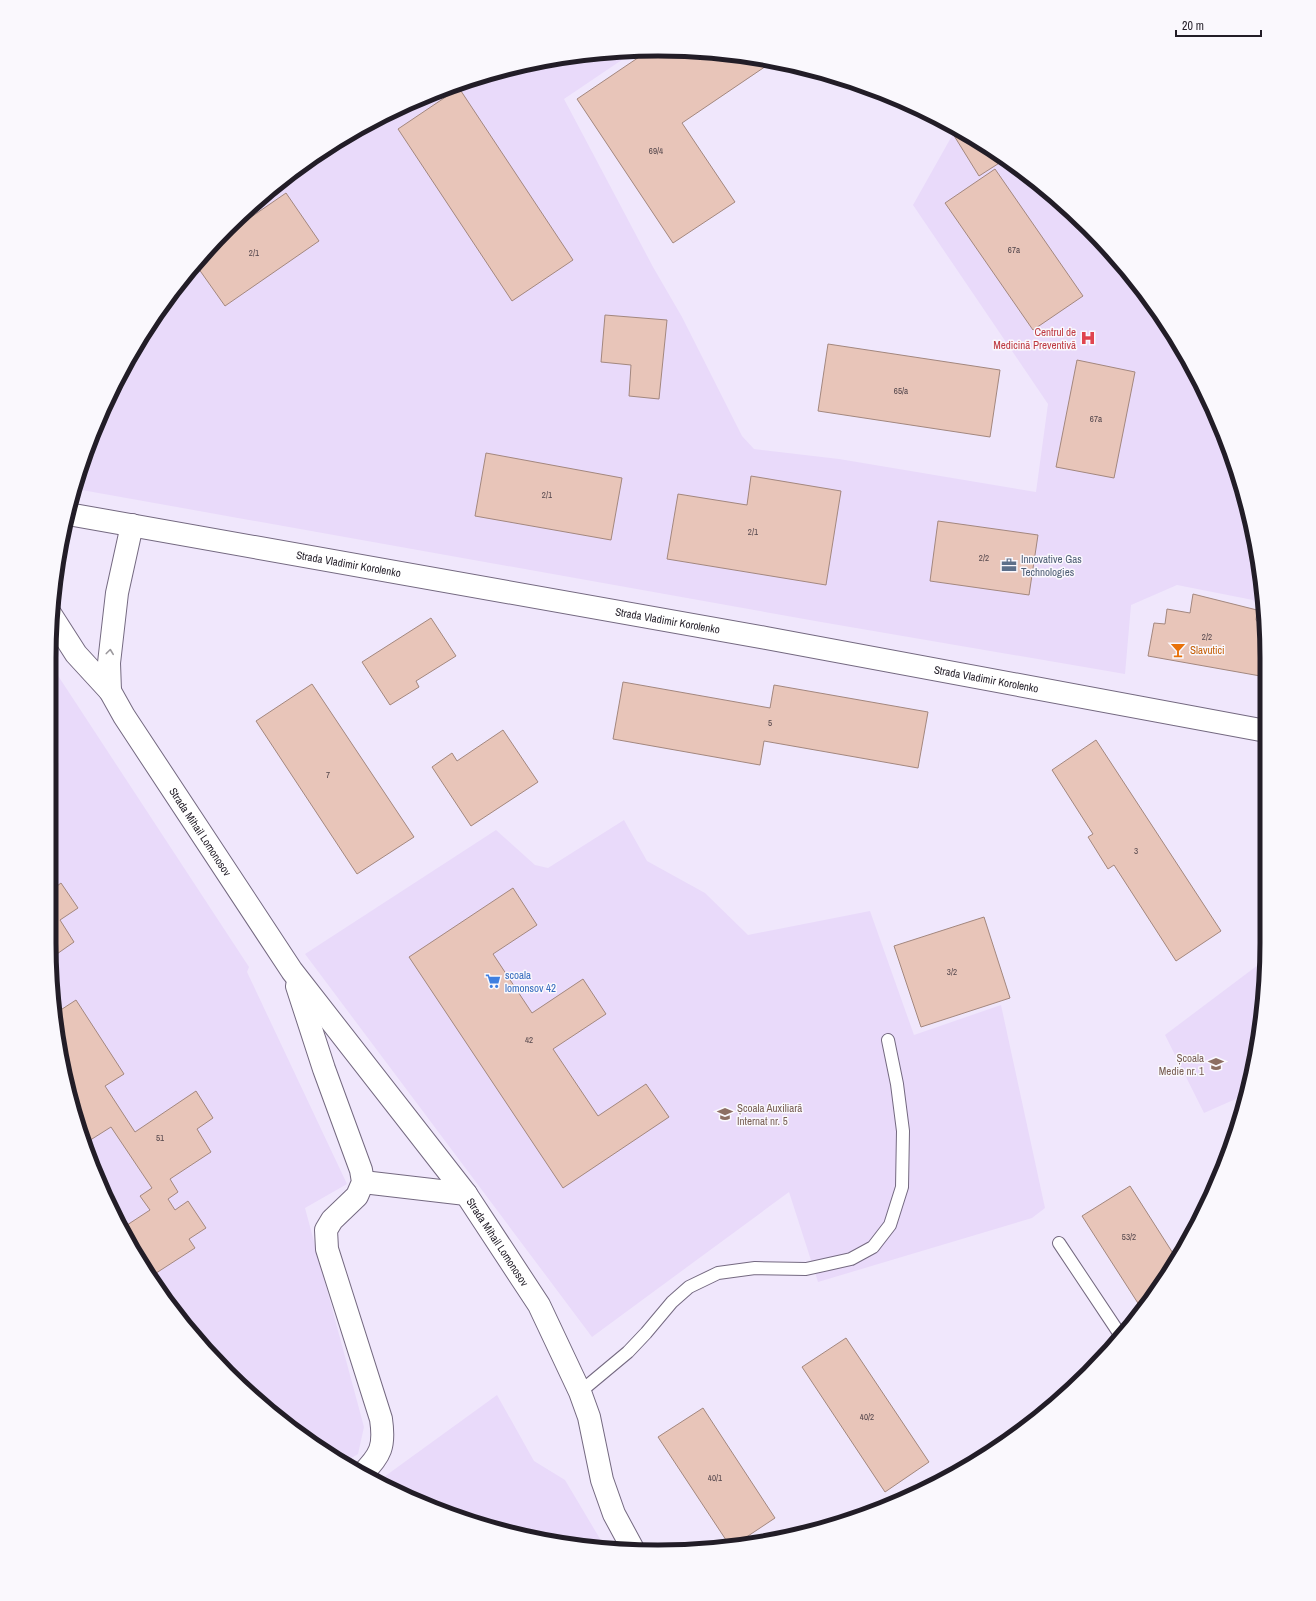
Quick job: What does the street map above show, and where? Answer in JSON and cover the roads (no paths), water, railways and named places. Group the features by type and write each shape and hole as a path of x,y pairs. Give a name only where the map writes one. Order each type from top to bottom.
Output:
{"street":[{"name":"Strada Vladimir Korolenko","path":"74,515 766,638 1260,730"},
{"name":"Strada Mihail Lomonosov","path":"110,691 109,663 117,593 132,525"},
{"name":"Strada Mihail Lomonosov","path":"57,624 76,654 110,691 124,716 292,971 466,1194 539,1305 580,1392 590,1417 604,1486 614,1514 630,1544"},
{"name":"Strada Mihail Lomonosov","path":"292,971 324,1069 361,1170 363,1182"},
{"path":"366,1469 375,1460 382,1442 383,1430 381,1419 327,1249 326,1230 332,1220 357,1196 363,1182 466,1194"}],"lane":[{"path":"580,1392 628,1352 672,1302 689,1287 718,1273 755,1268 806,1269 851,1259 872,1247 890,1225 902,1187 903,1131 897,1084 888,1040"},
{"path":"1059,1242 1118,1331"}],"place":[{"name":"Centrul de Medicină Preventivă","path":"1088,338"},
{"name":"Innovative Gas Technologies","path":"1009,565"},
{"name":"Slavutici","path":"1178,650"},
{"name":"scoala lomonsov 42","path":"493,981"},
{"name":"Școala Medie nr. 1","path":"1216,1064"},
{"name":"Școala Auxiliară Internat nr. 5","path":"725,1114"}]}
